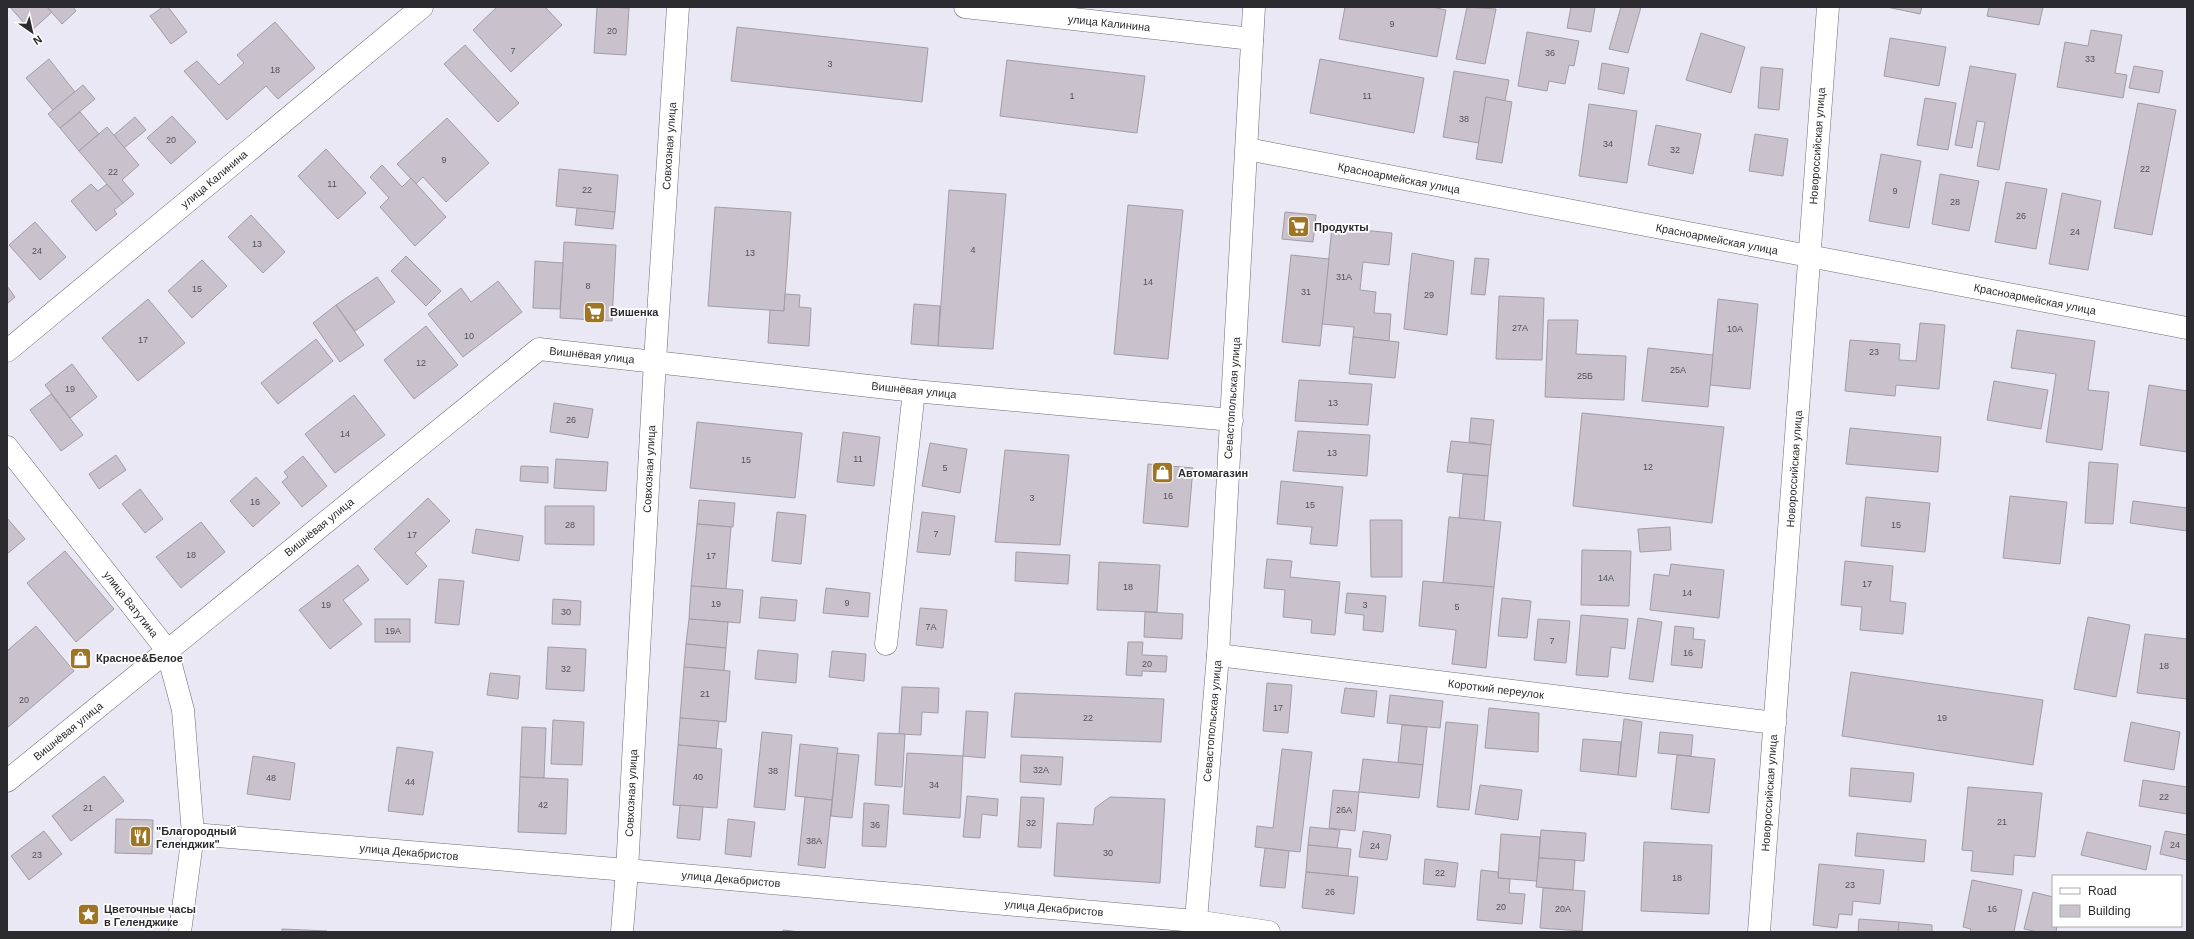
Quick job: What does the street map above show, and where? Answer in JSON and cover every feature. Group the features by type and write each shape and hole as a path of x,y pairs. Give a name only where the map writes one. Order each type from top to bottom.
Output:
{"street":[{"name":"улица Калинина","path":"7,351 422,7"},
{"name":"Совхозная улица","path":"622,932 627,870 654,361 678,7"},
{"name":"улица Калинина","path":"965,7 1252,39"},
{"name":"Севастопольская улица","path":"1195,927 1218,655 1227,465 1232,420 1254,7"},
{"name":"Новороссийская улица","path":"1759,932 1808,287 1808,256 1828,7"},
{"name":"Красноармейская улица","path":"1247,148 2187,328"},
{"name":"Вишнёвая улица","path":"7,781 539,349 914,391 1232,420"},
{"path":"886,644 914,391"},
{"name":"улица Ватутина","path":"7,447 167,650 184,710 193,834 180,932"},
{"name":"Короткий переулок","path":"1218,655 1775,723"},
{"name":"улица Декабристов","path":"193,834 627,870 1195,927 1269,932"}],"building":[{"path":"10,7 47,7 52,12 31,31"},
{"path":"47,7 73,7 76,11 62,24"},
{"path":"163,7 168,7 187,32 171,44 150,16"},
{"path":"497,7 545,7 562,25 511,72 473,30"},
{"path":"597,7 629,8 626,55 594,53"},
{"path":"1345,7 1432,7 1446,10 1437,57 1339,39"},
{"path":"1467,7 1496,9 1485,64 1456,59"},
{"path":"1571,7 1595,7 1591,32 1567,28"},
{"path":"1621,7 1641,7 1628,53 1609,49"},
{"path":"1887,7 1922,7 1920,14"},
{"path":"1989,7 2043,7 2039,25 1987,16"},
{"path":"275,22 315,68 278,99 266,86 227,120 184,71 197,61 219,85 244,63 237,55"},
{"path":"737,27 928,48 922,102 731,81"},
{"path":"2091,30 2122,35 2115,73 2127,75 2123,98 2057,87 2065,42 2088,46"},
{"path":"1527,32 1579,41 1574,66 1569,65 1565,84 1549,81 1547,91 1518,86"},
{"path":"1701,33 1745,47 1731,93 1686,80"},
{"path":"1890,38 1946,47 1939,86 1884,76"},
{"path":"465,45 519,103 498,122 444,64"},
{"path":"49,59 75,92 53,110 26,78"},
{"path":"1320,59 1424,78 1414,133 1310,113"},
{"path":"1007,60 1145,76 1137,133 1000,116"},
{"path":"1602,63 1629,68 1624,94 1598,89"},
{"path":"1970,66 2016,74 1999,170 1977,166 1985,122 1977,121 1972,148 1955,145"},
{"path":"2134,66 2163,71 2159,93 2129,88"},
{"path":"1761,67 1783,69 1779,110 1758,108"},
{"path":"1454,71 1509,80 1505,101 1486,97 1479,143 1443,137"},
{"path":"83,85 95,99 60,128 48,114"},
{"path":"1486,97 1512,102 1502,163 1476,159"},
{"path":"1925,98 1956,103 1948,150 1917,145"},
{"path":"2138,103 2176,110 2152,235 2114,228"},
{"path":"1589,104 1637,111 1627,183 1579,176"},
{"path":"80,112 99,134 79,151 60,128"},
{"path":"172,116 196,142 171,164 147,138"},
{"path":"135,117 146,130 124,148 114,135"},
{"path":"447,118 489,163 446,202 423,177 416,184 397,164"},
{"path":"1656,125 1701,134 1693,174 1648,165"},
{"path":"107,127 139,165 122,180 134,194 123,203 79,151"},
{"path":"1755,134 1788,139 1783,176 1749,171"},
{"path":"326,149 366,193 338,219 298,176"},
{"path":"1881,154 1921,161 1909,228 1869,221"},
{"path":"382,165 402,187 411,178 446,217 415,246 380,207 389,198 370,177"},
{"path":"559,169 618,175 615,212 556,206"},
{"path":"1940,174 1979,181 1969,231 1932,224"},
{"path":"2006,182 2047,189 2036,249 1995,242"},
{"path":"91,184 98,191 107,184 123,203 114,210 117,214 96,231 71,201"},
{"path":"949,190 1006,194 993,349 938,346"},
{"path":"2062,193 2101,201 2088,270 2049,264"},
{"path":"1128,205 1183,210 1168,359 1114,354"},
{"path":"715,207 791,212 784,311 708,306"},
{"path":"577,208 615,212 613,229 575,225"},
{"name":"Продукты","path":"1285,212 1316,215 1313,242 1282,239"},
{"path":"251,215 285,252 263,273 228,237"},
{"path":"35,222 66,257 40,280 9,245"},
{"path":"1332,227 1392,233 1389,265 1363,262 1360,290 1376,292 1374,313 1391,314 1389,341 1353,337 1354,327 1322,324"},
{"path":"564,242 616,245 612,321 560,318"},
{"path":"1412,253 1454,261 1447,335 1404,329"},
{"path":"1291,255 1329,259 1320,346 1282,342"},
{"path":"406,256 441,291 426,306 391,271"},
{"path":"1475,258 1489,259 1485,295 1471,294"},
{"path":"202,260 227,286 192,318 168,291"},
{"path":"535,261 563,263 560,309 533,308"},
{"path":"377,277 395,302 355,331 336,305"},
{"path":"498,281 522,312 463,357 428,314 461,288 471,302"},
{"path":"7,286 15,297 7,304"},
{"path":"785,294 800,295 799,307 811,308 809,346 768,343 770,310 784,311"},
{"path":"1499,296 1544,298 1542,360 1496,359"},
{"path":"148,299 185,343 138,381 102,338"},
{"path":"1718,299 1758,304 1750,389 1710,385"},
{"path":"914,304 940,306 938,346 911,344"},
{"path":"336,305 364,345 340,362 313,323"},
{"path":"1548,320 1578,320 1576,354 1626,356 1624,400 1545,397"},
{"path":"1920,323 1945,325 1939,389 1896,385 1895,396 1845,391 1850,340 1900,344 1899,360 1916,361"},
{"path":"426,326 458,365 414,399 384,360"},
{"path":"2017,330 2095,341 2088,390 2109,392 2102,450 2046,442 2056,374 2011,368"},
{"path":"1353,337 1399,342 1395,378 1349,374"},
{"path":"316,339 333,361 278,404 261,383"},
{"path":"1648,348 1713,355 1708,407 1642,401"},
{"path":"72,364 97,397 70,418 45,385"},
{"path":"1299,380 1372,384 1368,425 1295,421"},
{"path":"1994,381 2048,390 2041,429 1987,420"},
{"path":"2149,385 2187,391 2187,452 2140,445"},
{"path":"51,394 83,435 61,451 30,410"},
{"path":"354,395 385,435 335,473 305,434"},
{"path":"554,403 593,409 588,438 550,432"},
{"path":"1582,413 1724,427 1712,523 1573,506"},
{"path":"1471,418 1494,420 1491,445 1469,442"},
{"path":"697,422 802,433 795,498 690,488"},
{"path":"1850,428 1941,437 1938,472 1846,464"},
{"path":"1298,431 1370,435 1367,476 1293,471"},
{"path":"843,432 880,437 874,486 837,482"},
{"path":"1451,441 1491,445 1488,476 1447,472"},
{"path":"930,443 967,449 960,493 922,486"},
{"path":"1005,450 1069,455 1060,545 995,542"},
{"path":"116,455 126,470 99,489 89,474"},
{"path":"303,456 327,486 302,507 282,482 288,477 284,472"},
{"path":"556,459 608,462 606,491 554,488"},
{"path":"2089,462 2118,464 2113,524 2085,523"},
{"path":"1148,464 1193,468 1188,527 1143,523"},
{"path":"521,466 548,467 548,483 520,481"},
{"path":"1463,474 1488,476 1484,521 1459,518"},
{"path":"256,477 280,503 253,527 230,501"},
{"path":"1281,481 1343,487 1337,546 1310,544 1312,527 1277,524"},
{"path":"140,489 163,519 145,533 122,504"},
{"path":"2010,496 2067,502 2060,564 2003,558"},
{"path":"1866,497 1930,503 1925,552 1861,546"},
{"path":"428,498 450,521 415,553 427,566 407,585 374,549"},
{"path":"699,500 735,503 733,527 697,524"},
{"path":"2133,501 2187,508 2187,531 2130,523"},
{"path":"545,506 594,506 594,545 545,544"},
{"path":"777,512 806,515 801,564 772,561"},
{"path":"922,512 955,516 950,555 917,552"},
{"path":"1449,517 1501,522 1494,587 1443,583"},
{"path":"7,518 25,539 7,554"},
{"path":"1370,520 1402,520 1402,577 1371,577"},
{"path":"201,522 225,552 181,588 156,557"},
{"path":"697,524 731,527 726,589 691,586"},
{"path":"1670,527 1671,550 1640,552 1638,529"},
{"path":"476,529 523,536 519,561 472,553"},
{"path":"1582,550 1631,551 1629,606 1581,605"},
{"path":"65,551 114,609 76,642 27,583"},
{"path":"1016,552 1070,555 1068,584 1015,581"},
{"path":"1267,559 1292,561 1290,577 1340,582 1335,635 1311,633 1312,620 1283,617 1285,590 1264,588"},
{"path":"1845,561 1893,566 1890,601 1906,603 1903,634 1860,630 1862,607 1841,605"},
{"path":"1099,562 1160,565 1157,612 1097,610"},
{"path":"1671,564 1724,570 1719,618 1650,610 1654,574 1669,576"},
{"path":"358,565 369,580 343,600 362,624 330,649 299,610"},
{"path":"439,579 464,581 459,625 435,623"},
{"path":"1423,581 1494,587 1486,668 1452,664 1456,630 1419,626"},
{"path":"691,586 743,590 740,623 689,619"},
{"path":"826,588 870,593 868,617 823,613"},
{"path":"1347,593 1386,596 1383,632 1363,630 1364,615 1345,613"},
{"path":"761,597 797,600 795,621 759,618"},
{"path":"1502,598 1531,601 1527,638 1498,636"},
{"path":"553,599 581,601 580,625 552,624"},
{"path":"920,608 947,610 943,648 916,645"},
{"path":"1145,612 1183,614 1182,639 1144,637"},
{"path":"1581,615 1628,619 1625,649 1611,647 1608,677 1576,675"},
{"path":"2088,617 2130,625 2116,697 2074,689"},
{"path":"1638,618 1662,622 1653,682 1629,679"},
{"path":"375,619 410,619 410,642 375,642"},
{"path":"689,619 728,622 726,648 686,644"},
{"path":"1538,619 1570,621 1566,663 1534,660"},
{"path":"36,626 74,671 7,728 7,651"},
{"path":"1675,626 1694,628 1693,639 1705,640 1702,668 1671,665"},
{"path":"2145,634 2187,639 2187,699 2137,693"},
{"path":"1128,642 1143,642 1142,655 1167,656 1166,672 1142,671 1142,676 1126,675"},
{"path":"686,644 726,648 724,671 684,667"},
{"path":"548,647 586,649 584,691 546,689"},
{"path":"758,650 798,654 796,683 755,679"},
{"path":"832,651 866,654 864,681 829,677"},
{"path":"684,667 730,671 726,722 680,718"},
{"path":"1851,672 2043,700 2033,765 1842,736"},
{"path":"490,673 520,676 518,699 487,695"},
{"path":"1267,683 1292,685 1288,733 1263,731"},
{"path":"902,687 939,688 938,713 922,712 921,735 899,734"},
{"path":"1345,688 1377,691 1374,717 1341,713"},
{"path":"1015,693 1164,699 1161,742 1011,737"},
{"path":"1390,695 1443,701 1440,728 1387,723"},
{"path":"1489,708 1539,713 1538,752 1485,748"},
{"path":"966,711 988,712 985,758 963,756"},
{"path":"680,718 719,721 716,748 678,745"},
{"path":"1624,719 1642,722 1636,777 1618,775"},
{"path":"553,720 584,722 582,765 551,764"},
{"path":"1446,722 1478,725 1469,810 1437,807"},
{"path":"2131,722 2180,732 2174,770 2124,761"},
{"path":"1402,725 1427,727 1423,765 1398,762"},
{"path":"522,727 546,728 544,778 520,777"},
{"path":"762,732 792,735 785,810 754,807"},
{"path":"1660,732 1693,735 1691,756 1658,753"},
{"path":"878,733 905,734 902,787 875,785"},
{"path":"1583,739 1621,742 1618,775 1580,771"},
{"path":"800,744 838,748 832,800 795,796"},
{"path":"678,745 722,749 717,808 673,805"},
{"path":"397,747 433,752 423,815 388,811"},
{"path":"1282,749 1312,752 1300,852 1255,847 1257,826 1273,828"},
{"path":"837,753 859,755 852,818 831,816"},
{"path":"907,753 963,756 960,818 903,814"},
{"path":"1021,755 1063,757 1061,785 1020,782"},
{"path":"1677,755 1715,759 1709,813 1671,809"},
{"path":"253,756 295,763 290,800 247,794"},
{"path":"1363,759 1423,765 1419,798 1359,792"},
{"path":"1851,768 1914,773 1911,802 1849,796"},
{"path":"104,776 124,801 71,841 52,816"},
{"path":"520,777 568,779 566,834 518,832"},
{"path":"2143,780 2187,787 2187,814 2139,806"},
{"path":"1480,785 1522,790 1518,820 1475,814"},
{"path":"1968,787 2042,793 2035,857 2014,855 2013,875 1971,871 1973,851 1962,850"},
{"path":"1333,790 1359,792 1355,831 1329,828"},
{"path":"967,796 998,799 997,816 982,814 980,838 963,837"},
{"path":"805,797 832,800 825,868 798,865"},
{"path":"1021,797 1044,798 1041,848 1018,847"},
{"path":"1110,797 1165,799 1160,883 1054,876 1057,823 1093,825 1095,808"},
{"path":"864,803 889,805 886,847 862,846"},
{"path":"680,805 703,807 700,840 677,838"},
{"path":"116,819 153,820 152,854 115,853"},
{"path":"728,819 755,822 751,857 725,854"},
{"path":"1310,827 1340,830 1337,848 1308,845"},
{"path":"1541,830 1586,833 1584,861 1539,858"},
{"path":"44,831 62,854 29,880 11,856"},
{"path":"1363,831 1391,835 1387,860 1359,857"},
{"path":"2165,831 2187,835 2187,860 2160,854"},
{"path":"2087,832 2151,846 2146,870 2081,855"},
{"path":"1857,833 1926,840 1924,862 1855,856"},
{"path":"1501,834 1540,837 1537,881 1498,878"},
{"path":"1644,842 1712,845 1709,914 1641,911"},
{"path":"1308,845 1351,849 1348,876 1306,872"},
{"path":"1265,848 1289,851 1285,888 1260,886"},
{"path":"1539,858 1575,860 1573,890 1536,887"},
{"path":"1425,859 1458,863 1455,887 1423,884"},
{"path":"1819,864 1884,870 1880,904 1853,901 1852,915 1839,914 1837,928 1813,925"},
{"path":"1481,870 1498,872 1498,878 1510,879 1509,893 1525,894 1522,924 1477,920"},
{"path":"1306,872 1358,877 1354,914 1302,908"},
{"path":"1972,880 2022,890 2014,932 1970,932 1971,929 1963,927"},
{"path":"1543,888 1585,891 1582,931 1540,928"},
{"path":"2033,892 2052,897 2052,927 2057,927 2056,932 2038,932 2024,929"},
{"path":"1859,919 1899,922 1898,932 1858,932"},
{"path":"1899,922 1932,925 1932,932 1898,932"},
{"path":"282,929 327,931 327,932 282,932"},
{"path":"783,930 800,932 783,932"}],"place":[{"name":"Продукты","path":"1299,227"},
{"name":"Вишенка","path":"594,312"},
{"name":"Автомагазин","path":"1163,473"},
{"name":"Красное&Белое","path":"81,658"},
{"name":"\"Благородный Геленджик\"","path":"141,837"},
{"name":"Цветочные часы в Геленджике","path":"89,915"}]}
